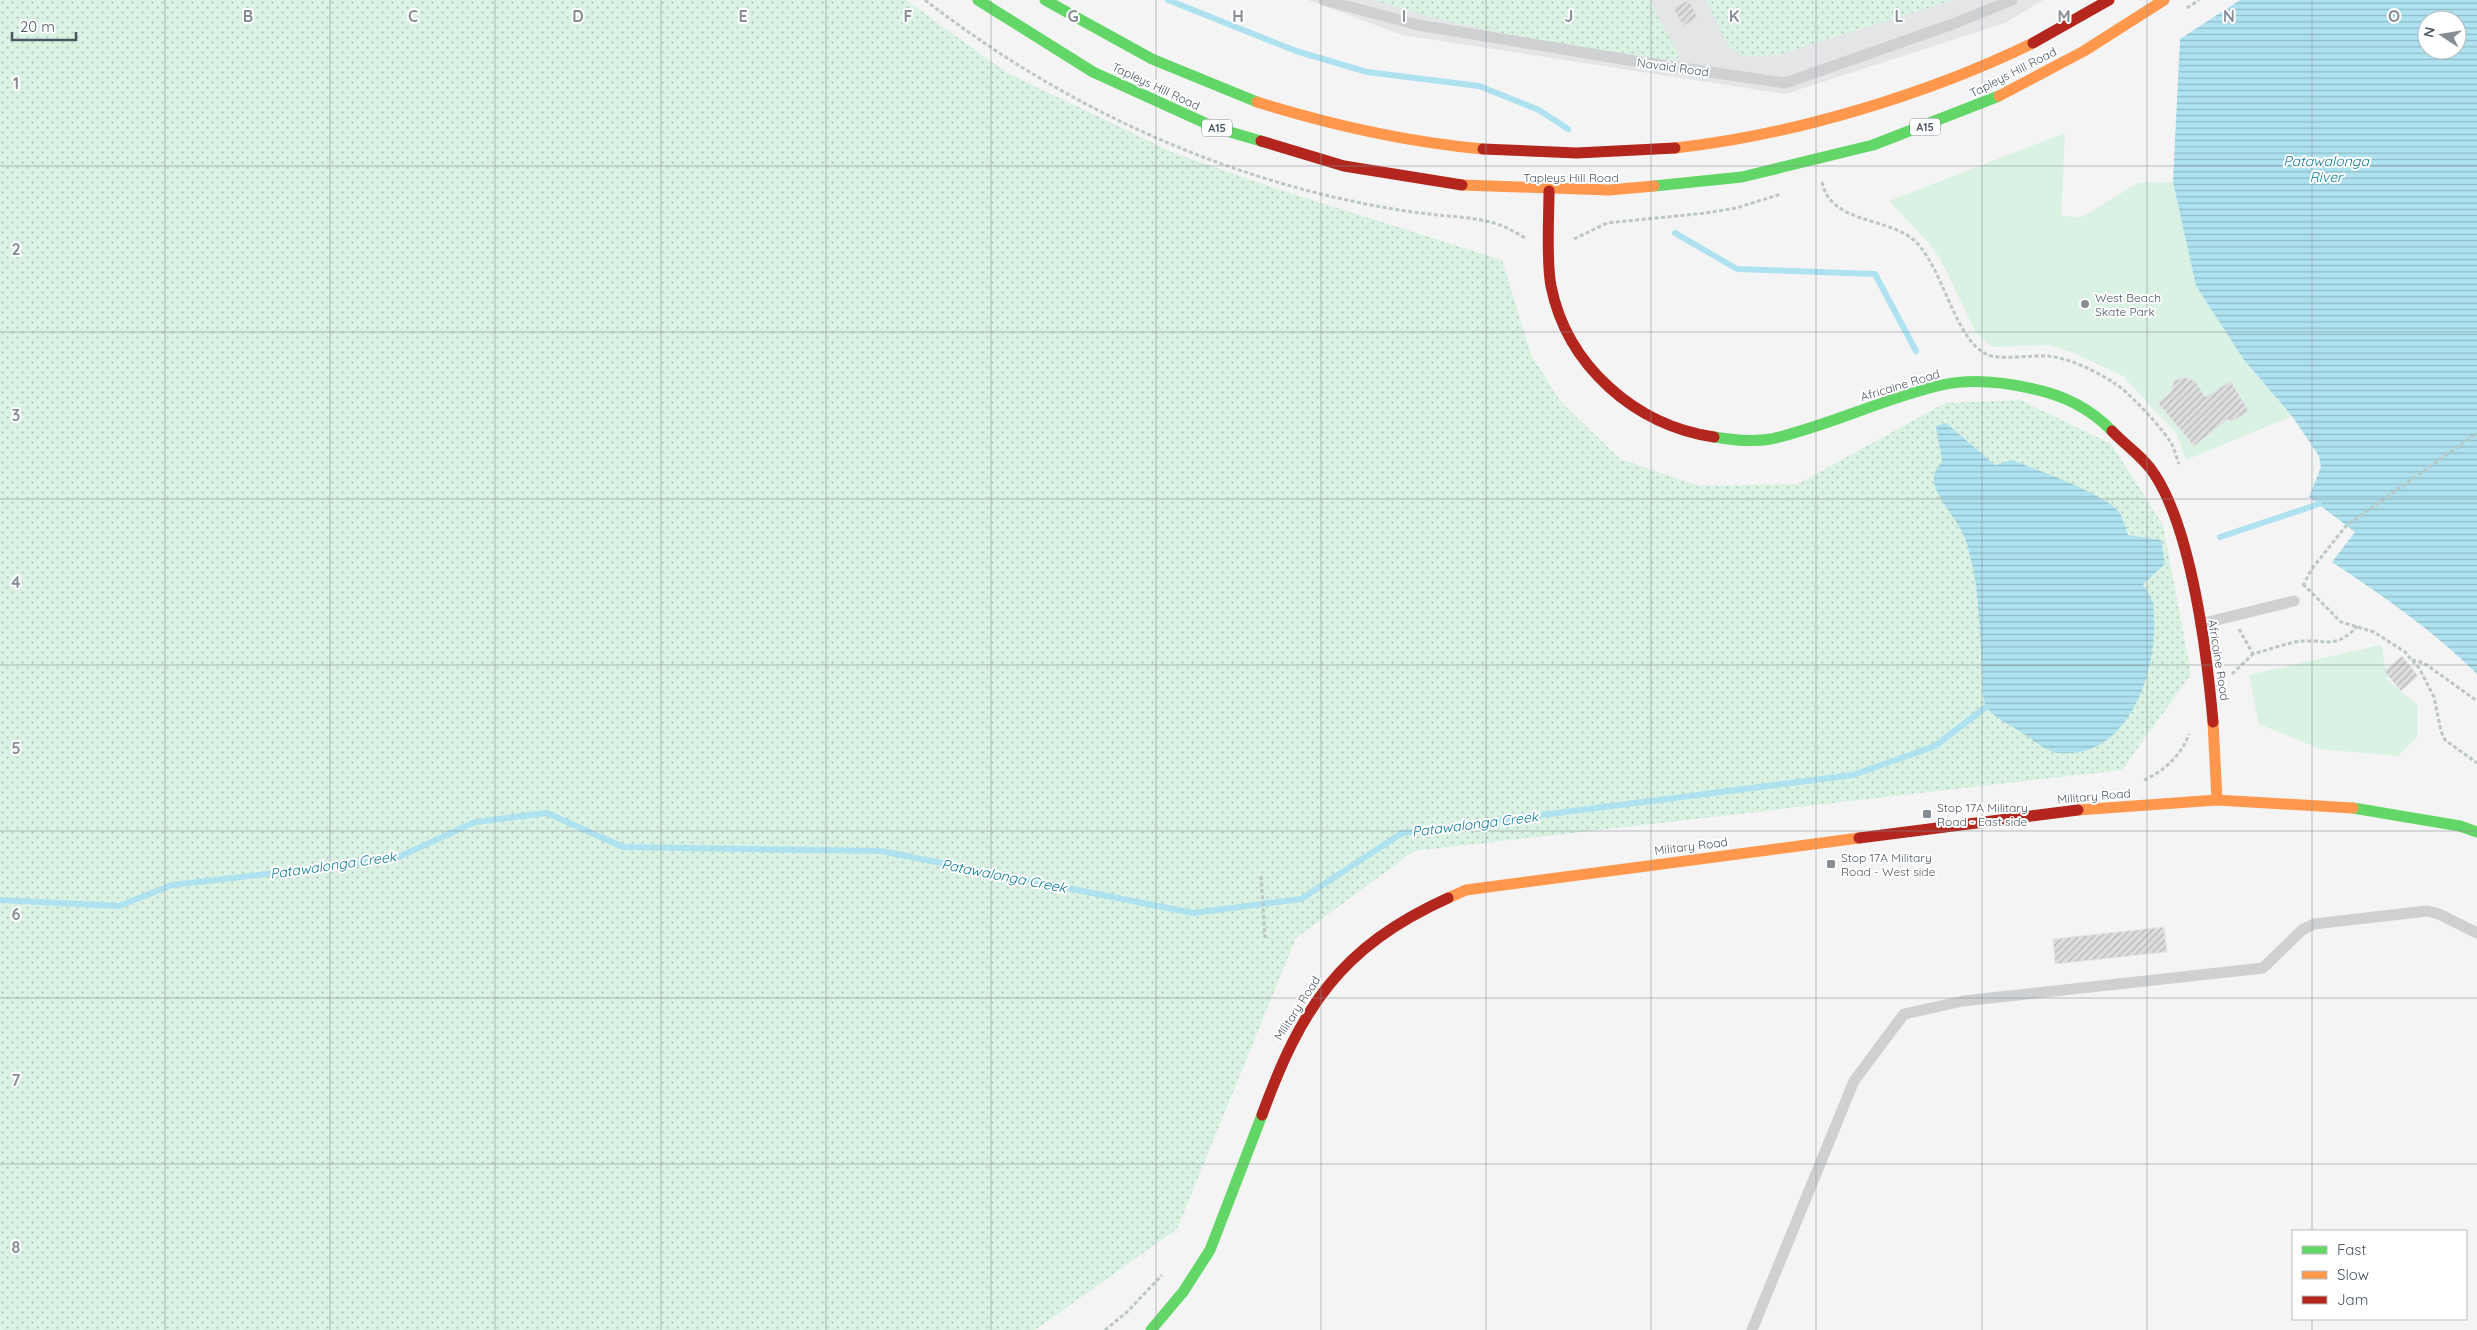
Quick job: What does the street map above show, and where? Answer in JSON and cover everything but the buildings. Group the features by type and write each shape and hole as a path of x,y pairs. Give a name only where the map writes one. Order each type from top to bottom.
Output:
{"street":[{"name":"Tapleys Hill Road","path":"978,0 1062,55 1152,102 1262,144 1350,168 1424,183 1549,191 1604,192 1661,188 1791,168 1857,150 1915,131 2000,96 2113,35 2164,0"},
{"name":"Tapleys Hill Road","path":"1044,0 1190,77 1282,110 1394,139 1515,152 1551,153 1632,153 1710,144 1770,133 1899,98 1971,72 2044,38 2109,0"},
{"path":"1394,139 1425,154"},
{"name":"Africaine Road","path":"1545,175 1549,191 1551,289 1572,344 1588,367 1614,394 1646,417 1684,433 1722,440 1747,441 1782,436 1943,385 1988,382 2025,386 2060,397 2092,413 2148,464 2164,493 2178,529 2200,624 2212,700 2217,800"},
{"name":"Military Road","path":"1151,1330 1173,1308 1193,1280 1210,1250 1287,1048 1326,987 1372,940 1434,902 1466,890 1554,878 2082,810 2217,800 2347,806 2460,826 2477,832"}],"lane":[{"name":"Navaid Road","path":"1324,0 1418,25 1634,61 1785,83 1954,24 2012,0"},
{"path":"2200,624 2294,601"},
{"path":"1752,1330 1854,1081 1904,1014 1963,1001 2263,968 2302,930 2314,924 2427,911 2439,914 2477,933"}],"path":[{"path":"2311,570 2346,526 2477,433"},
{"path":"2303,584 2341,622 2374,632 2388,640 2412,659 2424,663 2477,701"},
{"path":"2232,616 2253,654"},
{"path":"2227,678 2253,654 2297,642 2334,642 2347,638 2357,626"},
{"path":"2412,659 2434,697 2441,731 2445,740 2477,763"},
{"path":"2142,781 2165,768 2183,748 2190,732"},
{"path":"1261,876 1265,938"},
{"path":"1105,1330 1147,1293 1168,1268"}],"shaded area":[{"path":"1308,0 2043,0 2005,23 1785,94 1402,35"}],"green space":[{"path":"0,0 906,0 1007,73 1174,153 1271,187 1502,260 1531,355 1561,402 1620,459 1699,486 1798,484 1945,403 2020,400 2111,444 2163,525 2191,674 2122,770 1414,851 1296,938 1177,1229 1035,1330 0,1330"},
{"path":"1375,0 1649,0 1679,56 1676,61 1486,30"},
{"path":"1706,0 1953,0 1778,55 1743,56 1729,47"},
{"name":"West Beach Skate Park","path":"2065,133 2061,216 2082,217 2138,183 2173,182 2196,286 2244,360 2292,416 2186,460 2177,434 2123,376 2071,352 2049,345 1992,347 1976,333 1941,260 1928,242 1889,201"},
{"path":"2381,645 2388,681 2418,705 2417,737 2398,756 2320,749 2259,724 2249,675"}],"water":[{"name":"Patawalonga River","path":"2240,0 2477,0 2477,674 2426,629 2332,562 2355,532 2309,497 2321,467 2319,456 2292,416 2244,360 2196,286 2173,182 2180,39"},
{"path":"1946,423 1995,465 2012,460 2084,490 2110,504 2117,510 2123,519 2128,535 2161,540 2165,564 2143,584 2153,604 2154,627 2152,653 2146,678 2136,703 2123,724 2106,741 2084,751 2059,753 2040,745 1997,717 1986,706 1983,693 1979,612 1973,568 1963,534 1941,500 1934,482 1935,473 1942,461 1936,426"}],"waterway":[{"path":"1168,0 1296,51 1367,72 1479,86 1539,110 1568,129"},
{"path":"1675,233 1737,269 1875,274 1916,351"},
{"path":"2220,537 2319,504"},
{"name":"Patawalonga Creek","path":"0,900 119,906 172,885 394,859 475,822 547,813 623,847 881,851 1193,913 1301,899 1402,833 1853,775 1935,746 1986,707"}],"traffic: fast":[{"path":"978,0 1093,72 1216,128 1261,141"},
{"path":"1045,0 1152,59 1257,102"},
{"path":"1654,186 1742,177 1873,145 1999,96"},
{"path":"1714,437 1743,440 1771,439 1814,427 1920,391 1952,383 1974,382 2008,384 2064,398 2094,415 2112,431"},
{"path":"2353,808 2460,826 2477,832"},
{"path":"1151,1330 1183,1292 1210,1250 1262,1115"}],"traffic: slow":[{"path":"1999,96 2084,51 2164,0"},
{"path":"1675,148 1766,133 1858,110 1949,80 2033,43"},
{"path":"1257,102 1369,132 1483,149"},
{"path":"1462,185 1609,190 1654,186"},
{"path":"2213,722 2217,800"},
{"path":"2078,810 2217,800 2353,808"},
{"path":"1448,898 1466,890 1859,838"}],"traffic: jam":[{"path":"2033,43 2109,0"},
{"path":"1261,141 1344,166 1462,185"},
{"path":"1483,149 1577,153 1675,148"},
{"path":"1549,191 1549,276 1559,315 1572,342 1589,366 1609,387 1632,405 1658,420 1685,431 1714,437"},
{"path":"2112,431 2151,469 2168,499 2179,528 2196,594 2207,663 2213,722"},
{"path":"1859,838 2078,810"},
{"path":"1262,1115 1292,1043 1329,985 1352,960 1379,938 1411,917 1448,898"}],"place":[{"name":"West Beach Skate Park","path":"2085,304"},
{"name":"Stop 17A Military Road - East side","path":"1927,814"},
{"name":"Stop 17A Military Road - West side","path":"1831,864"}]}
